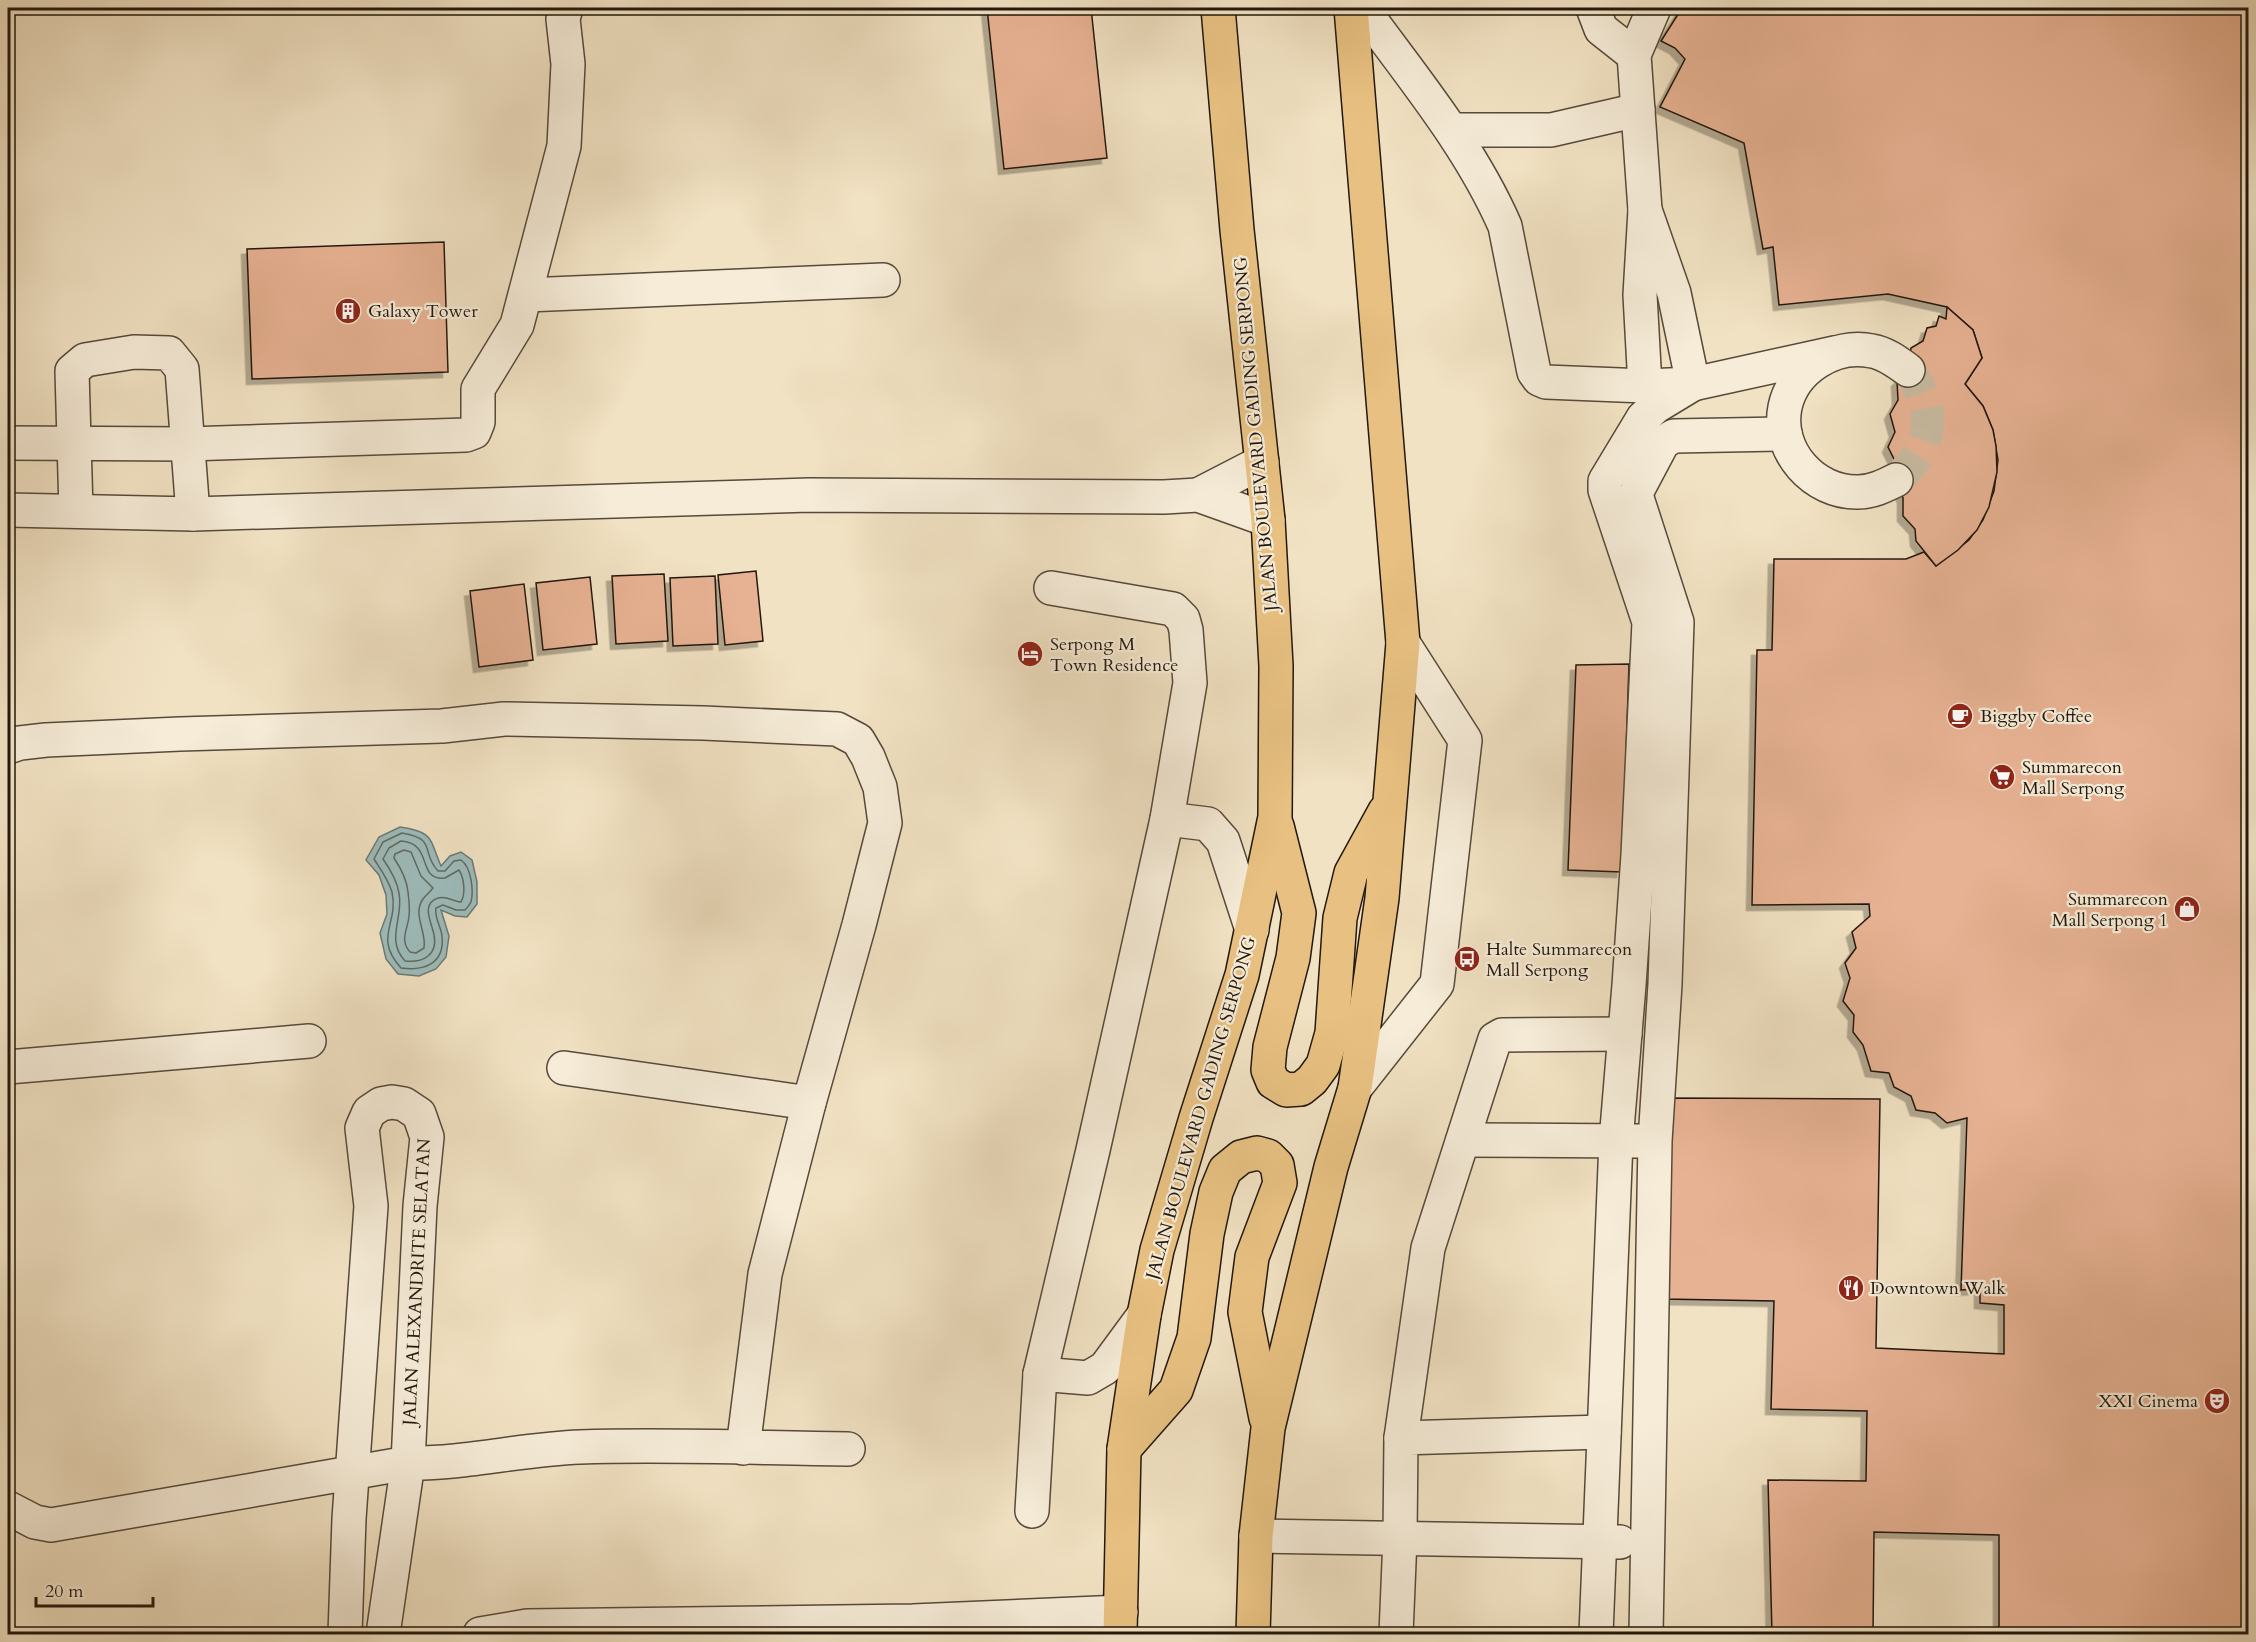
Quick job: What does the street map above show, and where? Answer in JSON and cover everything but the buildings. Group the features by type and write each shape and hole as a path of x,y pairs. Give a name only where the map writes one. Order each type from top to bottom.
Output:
{"main road":[{"name":"JALAN BOULEVARD GADING SERPONG","path":"1121,1623 1124,1449 1144,1315 1157,1250 1242,975 1275,817 1276,666 1268,520 1237,230 1218,8"},
{"path":"1253,1635 1256,1536 1268,1428 1331,1167 1355,1088 1382,898 1402,643 1351,8"},
{"path":"1275,817 1299,914 1293,958 1270,1047 1268,1070 1273,1082 1286,1089 1300,1089 1312,1080 1323,1065 1332,1034 1340,918 1351,873 1390,802"},
{"path":"1124,1449 1176,1389 1194,1338 1207,1234 1216,1192 1225,1170 1242,1156 1257,1153 1268,1156 1277,1165 1280,1184 1252,1257 1245,1312 1268,1428"}],"street":[{"path":"8,443 188,444 466,435 474,432 478,422 478,389 517,325 564,146 568,64 563,20 566,8"},
{"path":"1362,8 1452,130 1491,195 1505,226 1534,372 1539,379 1546,382 1645,386 1693,384 1853,349 1873,351 1891,358 1908,370"},
{"path":"1593,8 1600,28 1634,55"},
{"path":"1645,386 1640,296 1645,210 1634,55 1654,8"},
{"path":"1452,130 1551,130 1638,110"},
{"path":"1645,210 1674,293 1693,384"},
{"path":"526,295 883,280"},
{"path":"76,511 72,371 85,360 134,352 169,353 182,369 193,514"},
{"path":"1833,353 1811,365 1794,384 1785,408 1785,434 1791,452 1803,470 1819,482 1837,490 1858,492 1878,489 1896,480"},
{"path":"1596,1635 1616,1141 1663,622 1605,490 1605,481 1643,418 1655,407 1693,384"},
{"path":"1646,1635 1655,1141 1665,984 1663,622 1637,491 1663,442 1674,436 1785,434"},
{"path":"1198,495 1262,462"},
{"path":"8,510 193,514 809,495 1198,495 1268,520"},
{"path":"1032,1511 1040,1374 1167,819 1190,683 1186,630 1182,619 1173,609 1051,588"},
{"path":"1355,1088 1437,984 1465,740 1402,643"},
{"path":"8,747 46,740 442,726 504,719 703,723 837,729 858,740 868,757 880,787 885,823 765,1274 743,1448"},
{"path":"1167,819 1208,824 1223,841 1252,930"},
{"path":"1629,985 1665,984"},
{"path":"1396,1635 1401,1438 1428,1248 1495,1039 1499,1037 1625,1034"},
{"path":"8,1067 309,1041"},
{"path":"564,1068 809,1103"},
{"name":"JALAN ALEXANDRITE SELATAN","path":"345,1635 349,1519 371,1206 362,1128 369,1112 381,1104 392,1102 405,1104 419,1114 427,1137 420,1206 408,1463 383,1635"},
{"path":"1463,1140 1655,1141"},
{"path":"1040,1374 1088,1378 1105,1368 1144,1315"},
{"path":"1401,1438 1604,1432"},
{"path":"8,1508 35,1522 51,1525 408,1463 438,1464 502,1454 578,1447 848,1449"},
{"path":"1256,1536 1647,1542"},
{"path":"480,1635 527,1626 913,1621 1121,1623"}],"water":[{"path":"400,827 425,834 432,843 441,866 450,856 461,852 472,860 477,882 477,904 467,917 455,916 441,910 449,936 446,957 436,969 419,976 398,974 386,959 380,933 387,914 386,895 379,875 366,860 379,837"}],"tunnel":[{"path":"1896,480 1918,454 1928,428 1924,400 1908,370"}],"place":[{"name":"Galaxy Tower","path":"348,311"},
{"name":"Serpong M Town Residence","path":"1030,654"},
{"name":"Biggby Coffee","path":"1960,716"},
{"name":"Summarecon Mall Serpong","path":"2002,777"},
{"name":"Summarecon Mall Serpong 1","path":"2187,909"},
{"name":"Halte Summarecon Mall Serpong","path":"1467,959"},
{"name":"Downtown Walk","path":"1851,1288"},
{"name":"XXI Cinema","path":"2217,1401"}]}
